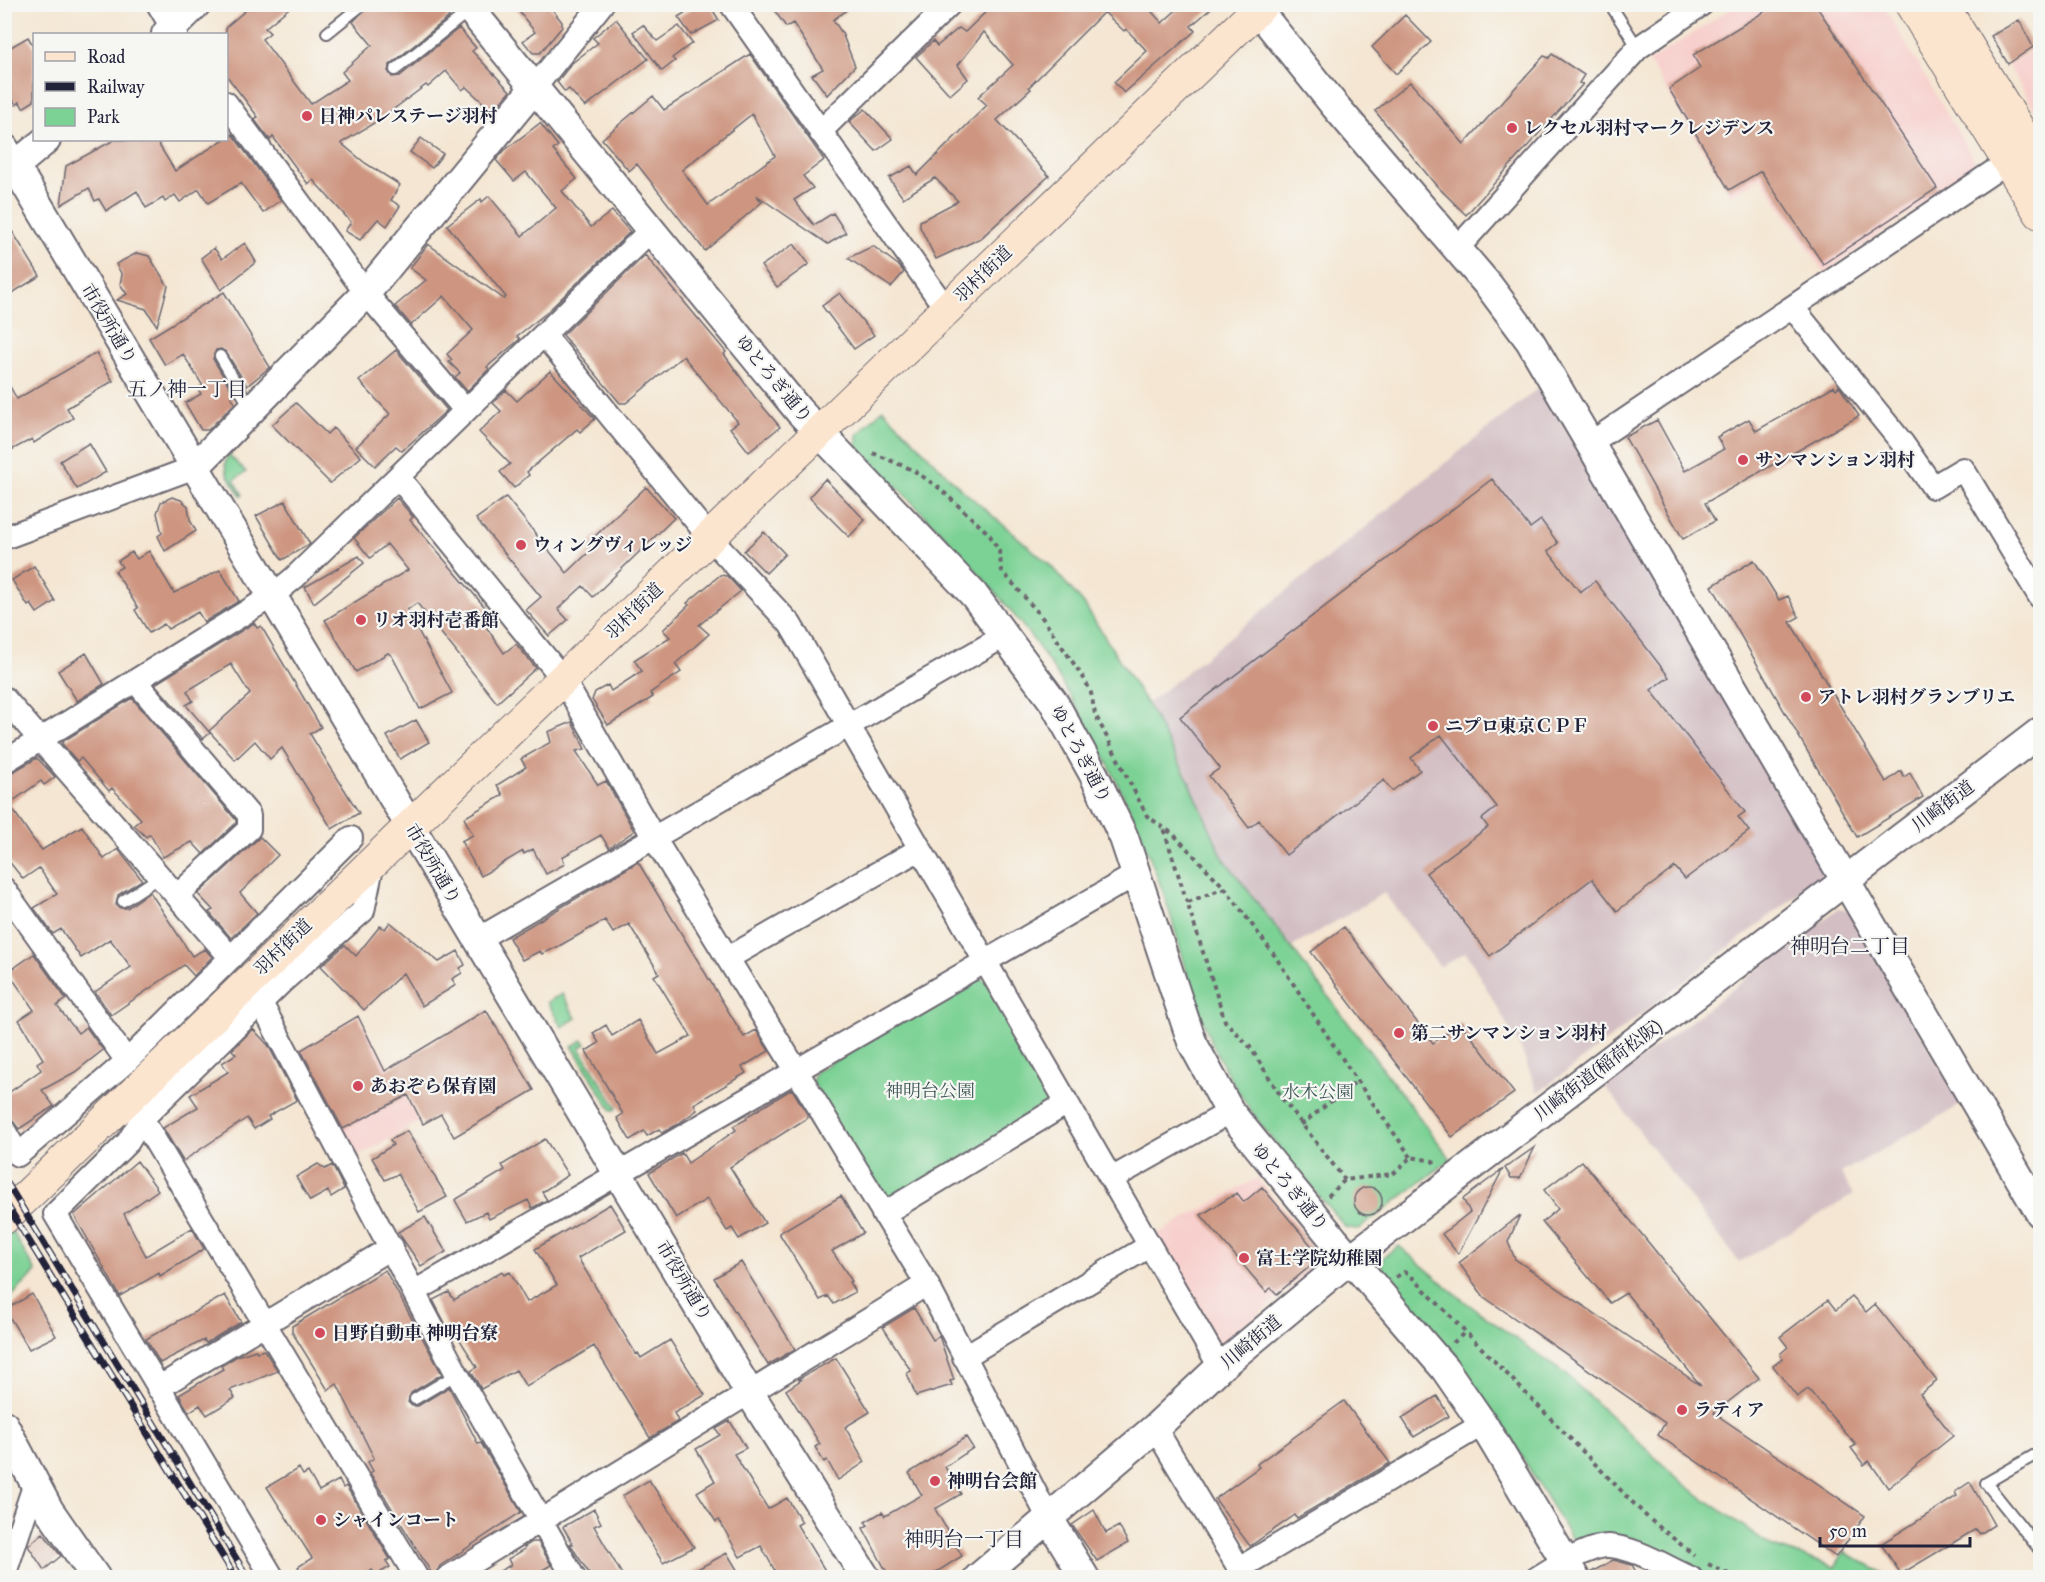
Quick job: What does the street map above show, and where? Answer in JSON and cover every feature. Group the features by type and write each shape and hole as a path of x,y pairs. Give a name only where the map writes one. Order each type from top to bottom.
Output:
{"main road":[{"path":"1911,4 2026,158"},
{"path":"1942,4 2026,158 2040,213"},
{"name":"羽村街道","path":"4,1218 1258,6"}],"street":[{"path":"159,4 171,33 196,4"},
{"path":"4,538 195,467 253,411 366,293 602,4"},
{"path":"731,4 946,309"},
{"path":"820,132 950,4"},
{"path":"1456,250 1638,48 1702,4"},
{"path":"1258,6 1521,327 2040,1213"},
{"name":"ゆとろぎ通り","path":"468,7 818,431 948,567 1006,635 1053,701 1077,743 1124,837 1138,873 1192,1042 1230,1112 1350,1259 1445,1369 1483,1424 1570,1569"},
{"path":"228,106 366,293 465,410"},
{"path":"8,163 44,141"},
{"path":"1589,444 1793,308 2026,158"},
{"name":"市役所通り","path":"8,163 195,467 410,828 621,1174 749,1392 866,1578"},
{"path":"4,762 272,596 294,578 652,229"},
{"path":"1793,308 1903,444 1933,487 1963,469 2040,597"},
{"path":"544,335 710,538 790,624 1220,1367"},
{"path":"398,477 564,679 654,837 927,1284 1048,1517 1085,1578"},
{"path":"478,939 1006,635"},
{"path":"136,682 249,815 249,830 178,895"},
{"path":"4,698 162,876 231,958"},
{"name":"川崎街道","path":"1845,881 2040,732"},
{"path":"4,1131 18,1155 127,1061 351,838"},
{"path":"728,958 920,849"},
{"path":"273,1578 55,1214 128,1143 142,1119 261,1002 363,911 374,862"},
{"path":"414,1292 1138,873"},
{"name":"川崎街道(稲荷松阪)","path":"1350,1259 1845,881"},
{"path":"4,889 127,1061"},
{"path":"261,1002 457,1374 574,1578"},
{"path":"883,1214 1067,1103"},
{"path":"1111,1179 1230,1112"},
{"path":"142,1119 417,1578"},
{"path":"964,1357 1149,1246"},
{"path":"158,1388 392,1247"},
{"name":"川崎街道","path":"1048,1517 1155,1428 1220,1367 1350,1259"},
{"path":"447,1578 927,1284"},
{"path":"1155,1428 1242,1573 1483,1424"},
{"path":"4,1425 34,1486 96,1578"},
{"path":"4,1576 34,1486"},
{"path":"978,1578 1048,1517"},
{"path":"1536,1578 1570,1569 1607,1546 1697,1565"}],"lane":[{"path":"327,33 363,4"},
{"path":"1610,4 1638,48"},
{"path":"395,70 468,7"},
{"path":"220,356 253,411"},
{"path":"123,901 162,876"},
{"path":"415,1399 457,1374"},
{"path":"2040,1452 1986,1483 2040,1550"}],"path":[{"path":"864,450 913,470 954,500 989,534 999,551 1002,571 1041,616 1085,680 1091,693 1095,714 1147,816 1173,834 1225,888 1275,956 1357,1081 1411,1157 1433,1161"},
{"path":"1164,829 1225,1021 1250,1047 1301,1125 1345,1180"},
{"path":"1188,902 1225,888"},
{"path":"1301,1125 1357,1081"},
{"path":"1322,1202 1345,1180 1393,1174 1411,1157"},
{"path":"1377,1291 1399,1274 1409,1274 1697,1565 1737,1578"}],"shaded area":[{"path":"1736,5 1883,5 1978,166 1824,273 1761,177 1731,195 1649,62"},
{"path":"2040,45 2040,118 2008,65"},
{"path":"1543,384 1824,865 1821,877 1538,1093 1521,1049 1466,952 1440,967 1384,893 1292,947 1222,856 1189,781 1147,704"},
{"path":"1839,908 1851,911 1962,1104 1841,1173 1853,1195 1739,1262 1605,1086"},
{"name":"あおぞら保育園","path":"358,1015 420,1121 354,1159 297,1052"},
{"name":"富士学院幼稚園","path":"1257,1178 1319,1251 1317,1265 1225,1342 1217,1341 1157,1234"}],"green space":[{"name":"水木公園","path":"883,409 959,487 1049,564 1084,604 1147,704 1189,781 1222,856 1451,1159 1359,1229 1346,1228 1289,1161 1253,1114 1223,1065 1197,1003 1164,895 1139,831 1103,755 1052,666 1000,597 977,571 857,446 857,435"},
{"path":"238,442 239,445 229,455 246,472 234,480 243,495 241,496 228,475 225,463 227,456"},
{"name":"神明台公園","path":"977,977 985,980 1052,1094 1049,1106 892,1201 880,1199 812,1082 815,1072"},
{"path":"562,994 576,1018 562,1027 547,1002"},
{"path":"583,1040 586,1044 580,1048 617,1108 612,1111 572,1046"},
{"path":"5,1219 36,1272 5,1303"},
{"path":"1399,1246 1464,1301 1565,1374 1685,1485 1773,1547 1835,1567 1844,1552 1890,1577 1708,1577 1613,1535 1574,1543 1499,1419 1420,1323 1381,1269 1383,1257"}],"building":[{"path":"253,4 294,4 265,28 270,33 262,39 311,104 348,80 342,72 372,45 353,22 370,4 450,4 451,10 446,13 449,17 390,65 388,71 392,77 400,76 459,28 476,48 472,51 510,91 496,108 489,108 466,87 462,90 446,71 428,87 426,85 379,120 341,143 365,163 400,185 391,200 400,206 387,226 378,219 360,240 345,231 351,222 313,180 308,184 273,137 270,140 254,119 258,117 228,78 226,27"},
{"path":"513,4 548,4 562,22 562,27 540,53 533,53 523,41 535,32"},
{"path":"699,4 709,4 719,20 691,35 678,17"},
{"path":"770,4 855,4 833,20 842,33 855,66 827,95 812,75 823,69 793,23 786,27"},
{"path":"994,4 1145,4 1162,23 1183,4 1216,4 1191,26 1195,31 1124,93 1114,82 1147,51 1126,29 1124,31 1104,12 1029,87 1031,89 997,120 1049,176 981,238 936,259 920,227 920,221 958,201 935,178 903,198 889,178 911,166 917,175 987,105 978,97 1013,65 984,32 958,65 968,79 950,95 916,57 933,41 937,46 959,28 965,32"},
{"path":"1777,4 1815,4 1937,188 1823,264 1761,171 1729,190 1669,89 1700,68 1693,55"},
{"path":"1405,15 1431,42 1396,74 1372,47"},
{"path":"616,19 648,59 585,107 569,89 565,92 557,82 572,63 598,43 593,38"},
{"path":"2019,20 2033,47 2008,64 1991,36"},
{"path":"643,25 657,41 679,26 692,43 672,58 675,61 662,71 633,32"},
{"path":"28,37 33,45 33,102 23,108 20,102 16,105 8,89 11,87 4,77 4,51"},
{"path":"750,54 824,160 803,176 813,188 794,200 814,225 833,213 846,233 828,244 756,195 762,202 705,251 637,164 629,171 602,139 653,96 664,110","holes":["752,114 775,156 708,205 682,170"]},
{"name":"レクセル羽村マークレジデンス","path":"1552,54 1584,75 1579,83 1583,84 1466,215 1435,184 1375,111 1410,82 1464,144 1544,56 1549,58"},
{"path":"865,109 893,139 876,151 849,122"},
{"path":"540,123 558,146 553,150 577,179 562,191 591,227 612,211 630,232 545,314 517,336 520,339 487,367 489,369 467,391 455,377 460,373 449,362 452,360 447,354 473,330 444,296 411,325 395,306 426,280 410,268 428,244 504,299 506,297 447,225 481,199 482,202 489,196 522,236 556,208 526,172 514,181 496,160 505,150"},
{"path":"232,134 281,200 263,213 241,183 208,203 199,189 180,202 175,195 165,202 163,198 146,208 137,191 106,211 99,199 95,201 89,188 61,205 66,166 112,141 157,141 175,171 221,141 228,141 228,137"},
{"path":"421,138 443,154 432,168 410,152"},
{"path":"4,218 40,276 4,298"},
{"path":"245,243 256,262 221,290 201,258 214,248 222,259"},
{"path":"794,244 809,264 777,287 761,266"},
{"path":"873,246 904,272 891,287 848,258"},
{"path":"137,253 149,256 168,286 157,326 146,309 117,300 127,294 120,284 122,275 116,264"},
{"path":"645,255 726,352 724,354 754,396 780,427 749,452 730,428 738,422 683,356 626,403 620,403 563,335"},
{"path":"224,292 270,367 247,386 226,352 221,349 216,350 213,359 234,394 231,396 235,403 208,430 201,430 185,403 201,394 198,389 203,386 183,354 165,365 149,338"},
{"path":"840,293 874,335 854,349 822,306"},
{"path":"396,350 447,410 402,451 396,446 375,466 356,447 390,414 359,381"},
{"path":"96,353 113,381 67,408 73,418 34,443 32,439 4,454 4,376 17,399"},
{"path":"550,371 595,419 580,432 577,429 527,472 529,475 514,488 500,472 510,464 479,432 501,411 493,403 506,390 517,401"},
{"name":"サンマンション羽村","path":"1834,386 1836,389 1839,386 1859,416 1705,503 1715,521 1683,539 1625,437 1657,420 1685,471 1724,449 1717,437 1749,419 1756,431"},
{"path":"296,403 327,434 333,428 361,457 330,483 272,425"},
{"path":"89,443 106,472 77,489 60,461"},
{"path":"825,479 865,520 849,537 809,497"},
{"name":"ニプロ東京ＣＰＦ","path":"1492,479 1530,528 1541,520 1558,543 1548,551 1580,592 1595,581 1669,677 1651,690 1745,812 1738,817 1749,831 1685,879 1675,867 1617,911 1592,879 1490,956 1426,873 1488,827 1482,819 1497,807 1441,735 1411,758 1420,770 1392,791 1384,780 1286,855 1259,820 1249,828 1209,776 1220,768 1180,717"},
{"path":"646,487 674,518 593,597 583,586 558,609 568,620 549,636 526,610 541,597 476,519 506,497 567,573 592,549 587,544"},
{"path":"172,497 188,506 190,520 196,531 165,551 158,536 162,533 157,513 161,502"},
{"path":"397,498 413,517 410,520 496,620 487,628 504,653 516,644 536,668 497,703 417,603 407,610 452,693 420,709 392,656 388,653 356,672 325,620 408,570 387,544 370,558 354,538"},
{"path":"285,501 310,544 282,560 256,516"},
{"path":"764,532 785,554 766,573 744,551"},
{"path":"149,551 174,593 220,570 239,601 204,622 198,612 168,629 164,624 149,633 135,610 138,608 115,571 122,567 118,561 132,552 137,559"},
{"path":"359,556 364,563 314,603 305,587"},
{"name":"アトレ羽村グランブリエ","path":"1754,560 1779,600 1788,596 1799,617 1790,622 1886,782 1901,771 1904,777 1910,773 1923,797 1857,837 1712,586"},
{"path":"34,566 55,601 37,613 31,604 28,606 12,580"},
{"path":"720,575 727,576 741,591 699,625 709,634 675,664 681,672 650,693 653,697 608,725 592,700 595,692 608,685 611,691 642,671 634,660 670,637 663,630 689,605 687,603"},
{"path":"254,623 257,628 261,626 321,727 310,734 359,813 332,829 282,748 270,759 255,741 235,760 209,731 250,694 231,664 187,691 193,701 186,705 210,733 203,739 155,684"},
{"path":"86,653 104,684 77,701 58,671"},
{"path":"132,698 236,820 236,823 203,854 192,842 163,857 150,834 146,837 134,825 141,819 112,788 109,791 81,758 77,761 63,745 62,742"},
{"path":"416,720 429,742 400,759 387,736"},
{"path":"572,722 585,749 576,751 598,785 606,781 634,831 609,848 601,835 562,857 565,864 546,874 533,849 524,854 523,851 481,876 461,841 473,835 464,818 503,795 497,785 526,767 521,759 551,742 548,732"},
{"path":"37,758 55,777 44,785 41,781 9,804 33,839 42,850 82,826 104,859 118,849 142,880 118,895 116,905 120,908 127,908 150,892 192,956 205,949 212,957 194,976 184,965 111,1015 95,992 131,967 110,939 81,958 61,929 53,934 34,908 57,894 39,868 23,879 4,855 4,777"},
{"path":"260,837 278,855 240,893 257,913 231,938 209,912 213,910 198,894"},
{"path":"638,862 744,1037 756,1030 769,1051 742,1067 746,1073 694,1104 697,1110 678,1124 662,1133 659,1129 647,1136 644,1131 630,1140 617,1118 623,1114 586,1051 599,1043 593,1033 606,1025 612,1036 638,1020 658,1054 691,1036 654,976 659,973 629,924 613,933 605,920 559,946 542,954 540,951 522,960 509,938"},
{"path":"390,922 439,962 458,951 465,965 460,968 462,973 452,979 456,985 422,1006 403,973 364,1010 321,966 345,945 356,956 380,926 385,929"},
{"name":"第二サンマンション羽村","path":"1344,927 1433,1043 1461,1023 1514,1093 1452,1137 1311,952"},
{"path":"34,954 66,999 57,1006 78,1033 86,1027 103,1050 75,1072 42,1090 54,1106 19,1129 4,1110 4,1096 41,1070 37,1063 43,1059 19,1020 34,1010 8,972"},
{"path":"486,1010 534,1090 454,1137 441,1114 423,1124 408,1095 343,1129 301,1050 358,1016 385,1071"},
{"path":"253,1029 268,1045 297,1100 268,1116 270,1119 254,1129 247,1118 183,1161 163,1128 198,1107 190,1095 228,1072 222,1063 236,1054 232,1050"},
{"path":"792,1089 809,1117 730,1167 765,1223 739,1239 732,1228 727,1231 707,1199 676,1218 649,1173 682,1153 688,1163 736,1130 733,1126"},
{"path":"407,1131 447,1197 419,1212 398,1174 385,1180 372,1158 393,1145 390,1140"},
{"path":"545,1139 568,1175 542,1192 547,1200 532,1208 528,1200 489,1219 486,1212 467,1221 455,1200 505,1170 502,1165"},
{"path":"1535,1147 1520,1178 1511,1178 1505,1168"},
{"path":"137,1161 158,1190 124,1214 146,1256 192,1228 204,1249 160,1276 159,1273 120,1296 74,1215"},
{"path":"1582,1161 1759,1378 1714,1413 1865,1516 1836,1557 1658,1435 1665,1423 1484,1297 1459,1263 1520,1215 1508,1242 1515,1259 1701,1386 1626,1293 1610,1303 1542,1222 1558,1209 1544,1190"},
{"path":"318,1164 325,1169 332,1165 344,1189 331,1197 328,1191 310,1201 296,1177"},
{"path":"1503,1169 1458,1254 1442,1234 1470,1212 1463,1199"},
{"path":"1262,1187 1316,1251 1315,1262 1277,1294 1271,1288 1266,1292 1201,1215 1237,1193 1244,1202"},
{"path":"1368,1187 1378,1191 1382,1201 1378,1211 1368,1215 1358,1211 1354,1201 1358,1191"},
{"path":"841,1196 863,1233 832,1251 852,1281 849,1282 855,1292 834,1304 828,1296 820,1300 779,1233"},
{"path":"610,1204 626,1230 578,1258 636,1354 638,1353 641,1358 670,1340 705,1395 674,1413 678,1421 650,1438 594,1346 526,1387 516,1370 481,1389 471,1371 477,1367 457,1335 453,1338 433,1300 449,1292 454,1300 502,1271 504,1275 510,1272 527,1302 557,1285 535,1249"},
{"path":"425,1217 446,1252 421,1266 398,1232"},
{"path":"741,1262 795,1349 768,1365 714,1278"},
{"path":"385,1270 442,1374 411,1393 408,1402 412,1406 418,1406 449,1387 478,1444 481,1443 521,1512 440,1566 434,1577 370,1473 373,1471 368,1462 374,1458 337,1384 328,1390 292,1332 292,1326"},
{"path":"32,1294 56,1336 29,1349 5,1310"},
{"path":"225,1295 241,1322 206,1343 204,1340 160,1363 146,1339"},
{"path":"1852,1297 1866,1312 1875,1304 1937,1381 1920,1394 1953,1436 1888,1488 1869,1461 1864,1465 1851,1448 1856,1445 1808,1389 1797,1397 1773,1366 1782,1359 1780,1354 1788,1347 1780,1337 1828,1300 1836,1310"},
{"path":"914,1308 933,1340 939,1336 954,1380 950,1381 952,1385 916,1396 907,1373 911,1371 883,1327"},
{"path":"256,1350 257,1352 264,1350 278,1371 230,1390 235,1398 207,1415 200,1405 189,1412 179,1395 223,1369 221,1366 237,1356"},
{"path":"836,1358 870,1412 845,1427 865,1462 838,1480 827,1460 824,1462 815,1447 820,1444 786,1390 801,1380 798,1379"},
{"path":"1437,1396 1449,1416 1414,1437 1402,1418"},
{"path":"1344,1401 1390,1463 1297,1518 1295,1515 1250,1546 1215,1499 1259,1467 1257,1464"},
{"path":"730,1421 746,1448 734,1454 768,1509 787,1498 802,1522 797,1525 826,1572 816,1578 779,1578 761,1546 740,1557 719,1520 716,1522 697,1492 715,1481 696,1449 720,1435 716,1429"},
{"path":"966,1437 973,1448 945,1467 961,1494 935,1509 962,1556 927,1578 890,1578 863,1528 868,1525 865,1522 882,1512 885,1516 922,1495 909,1473"},
{"path":"299,1468 303,1475 308,1472 319,1491 339,1480 343,1488 346,1486 390,1559 386,1561 390,1567 376,1575 372,1570 361,1578 304,1578 298,1567 312,1558 267,1487"},
{"path":"649,1480 694,1547 663,1563 622,1496"},
{"path":"1970,1482 1994,1525 1980,1534 1976,1529 1901,1574 1881,1544 1957,1496 1955,1492"},
{"path":"594,1509 601,1523 594,1526 624,1578 592,1578 570,1544 573,1544 563,1527"},
{"path":"1094,1510 1106,1533 1119,1526 1128,1543 1097,1561 1072,1525"},
{"path":"43,1533 61,1556 44,1570 28,1546"},
{"path":"532,1542 538,1542 551,1565 529,1578 487,1578 511,1565 508,1559"},
{"path":"727,1553 742,1578 681,1578"},
{"path":"1613,1560 1632,1565 1636,1572 1625,1578 1591,1578 1590,1573"}],"railway":[{"path":"4,1178 248,1578"},
{"path":"4,1200 236,1578"}],"place":[{"name":"日神パレステージ羽村","path":"307,116"},
{"name":"レクセル羽村マークレジデンス","path":"1512,128"},
{"name":"サンマンション羽村","path":"1743,460"},
{"name":"ウィングヴィレッジ","path":"521,545"},
{"name":"リオ羽村壱番館","path":"361,620"},
{"name":"アトレ羽村グランブリエ","path":"1806,697"},
{"name":"ニプロ東京ＣＰＦ","path":"1433,726"},
{"name":"第二サンマンション羽村","path":"1399,1033"},
{"name":"あおぞら保育園","path":"358,1086"},
{"name":"富士学院幼稚園","path":"1244,1258"},
{"name":"日野自動車 神明台寮","path":"320,1333"},
{"name":"ラティア","path":"1682,1410"},
{"name":"神明台会館","path":"935,1481"},
{"name":"シャインコート","path":"321,1520"}],"district":[{"name":"五ノ神一丁目","path":"187,389"},
{"name":"神明台二丁目","path":"1850,946"},
{"name":"神明台一丁目","path":"964,1539"}]}
